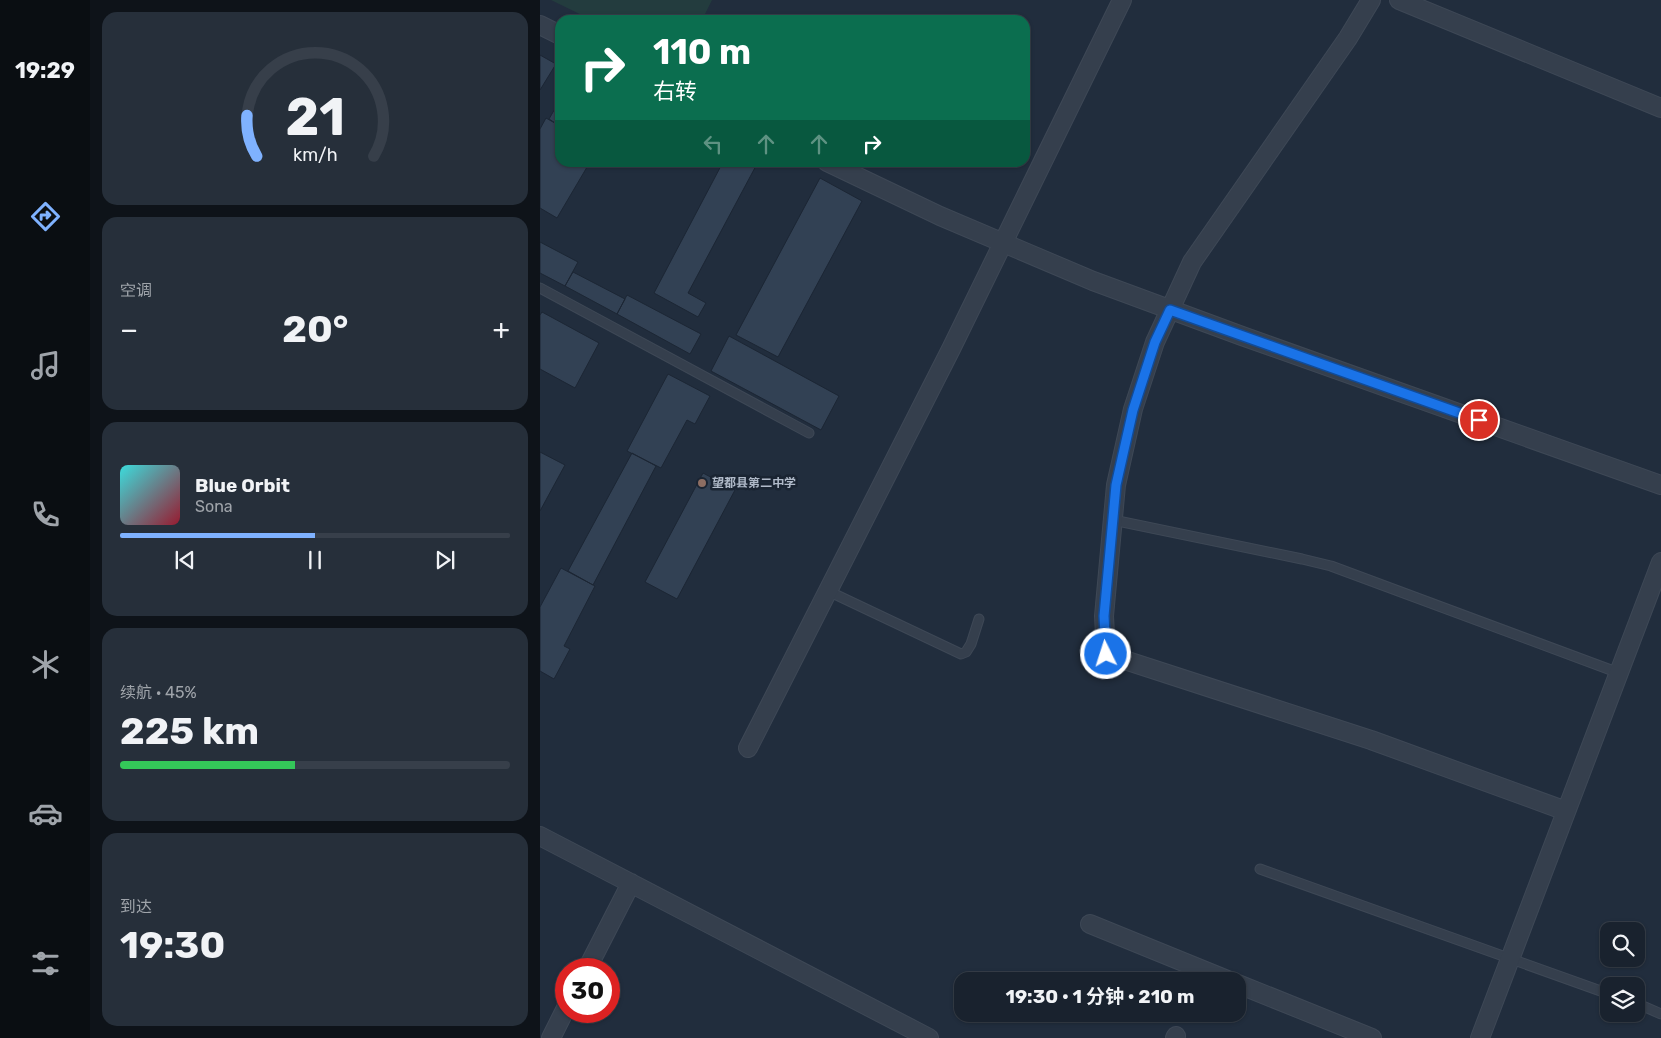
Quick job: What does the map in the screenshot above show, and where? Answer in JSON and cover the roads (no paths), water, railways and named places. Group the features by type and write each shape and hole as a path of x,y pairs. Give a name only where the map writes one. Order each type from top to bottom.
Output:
{"street":[{"path":"748,748 1003,243 1122,0"},
{"path":"1371,0 1348,38 1192,262 1155,342 1133,410 1116,485 1104,616 1106,654 1371,740 1566,811"},
{"path":"1399,0 1661,108"},
{"path":"540,25 555,32"},
{"path":"837,167 940,216 1093,281 1661,484"},
{"path":"1480,1038 1659,570"},
{"path":"540,836 929,1038"},
{"path":"593,958 631,882"},
{"path":"1090,924 1208,972"},
{"path":"1246,987 1372,1038"},
{"path":"551,1038 558,1023"}],"lane":[{"path":"540,288 809,433"},
{"path":"1112,520 1330,566 1619,673"},
{"path":"828,591 961,654 966,652 971,644 979,619"},
{"path":"1260,869 1600,991"},
{"path":"1645,1007 1661,1014"}],"place":[{"name":"望都县第二中学","path":"702,483"}]}
